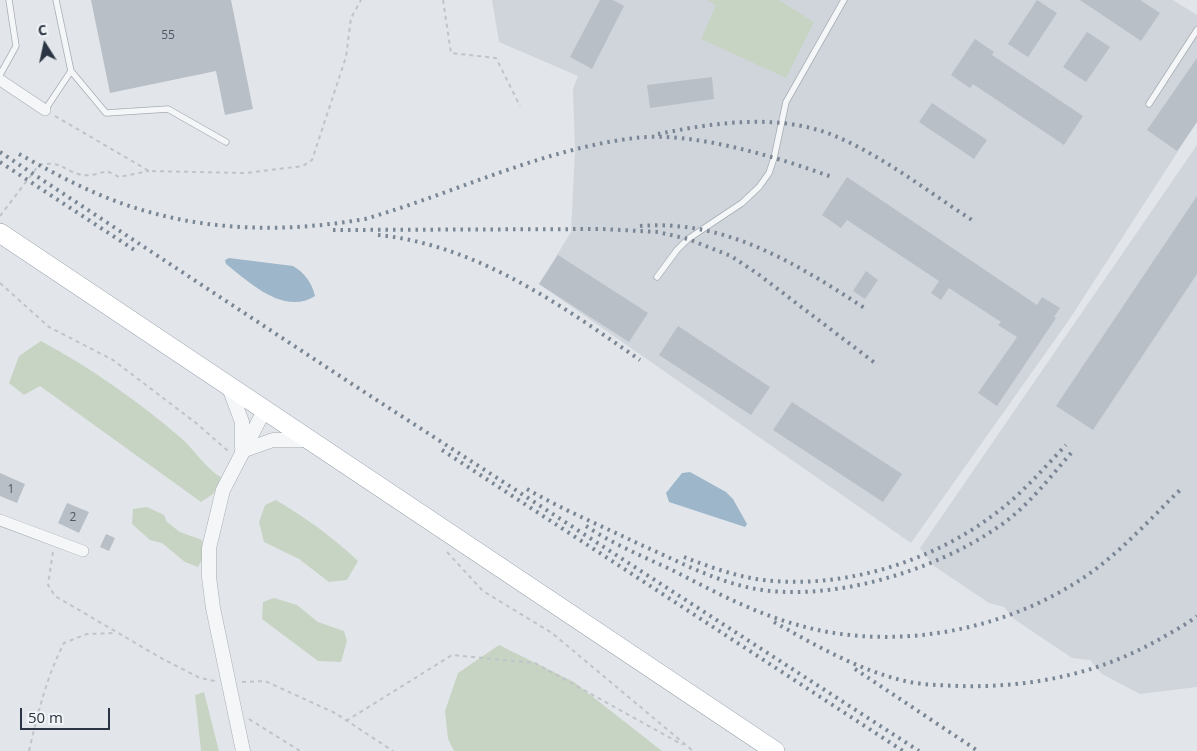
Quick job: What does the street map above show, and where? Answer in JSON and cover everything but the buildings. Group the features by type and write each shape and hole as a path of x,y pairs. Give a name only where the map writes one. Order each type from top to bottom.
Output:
{"highway":[{"path":"0,233 775,751"}],"street":[{"path":"0,80 45,110"},
{"path":"228,385 242,422 240,455"},
{"path":"243,751 214,608 210,577 210,548 223,490 265,409"},
{"path":"240,455 273,440 310,440"},
{"path":"0,520 83,552"}],"lane":[{"path":"0,75 16,46 9,0"},
{"path":"56,0 71,71 106,113 168,108 226,142"},
{"path":"657,277 677,250 688,239 742,203 764,180 774,158 786,102 844,0"},
{"path":"1149,104 1197,30"},
{"path":"45,110 71,71"}],"path":[{"path":"0,216 39,165 47,163 64,165 78,174 93,175 106,172 118,177 149,171 246,173 303,166 312,160 346,57 352,18 362,0"},
{"path":"443,0 451,53 496,58 520,106"},
{"path":"45,110 149,171"},
{"path":"0,282 49,327 113,360 240,455"},
{"path":"55,540 48,584 56,596 116,633 200,678 230,683 266,681 335,714 393,751"},
{"path":"445,550 483,591 552,633 687,748"},
{"path":"29,751 40,701 50,669 64,643 87,634 116,633"},
{"path":"345,722 452,655 535,663 693,751"},
{"path":"234,708 300,751"}],"shaded area":[{"path":"492,0 1173,0 1197,15 1197,122 1069,320 911,543 539,284 571,232 575,151 573,89 578,76 499,42"},
{"path":"1197,145 1197,687 1140,694 1102,674 1090,660 1072,658 1014,619 1004,607 989,603 934,566 920,548"}],"green space":[{"path":"707,0 779,0 814,22 786,78 701,39 716,5"},
{"path":"41,341 78,362 114,386 181,438 210,469 222,478 213,494 201,502 40,386 24,395 9,383 19,356"},
{"path":"276,500 319,528 358,561 347,580 329,582 299,559 264,542 259,522 265,505"},
{"path":"147,507 164,515 167,522 180,532 202,540 205,554 198,567 185,562 162,543 150,540 132,524 133,509"},
{"path":"274,598 297,605 318,622 344,631 347,641 341,662 318,661 262,619 263,602"},
{"path":"499,645 574,682 662,751 454,751 448,739 445,711 458,673"},
{"path":"204,692 219,751 201,751 195,695"}],"water":[{"path":"229,258 293,266 307,279 315,296 303,301 291,302 267,294 226,264 225,260"},
{"path":"690,472 726,492 733,499 747,524 745,527 669,502 666,493 682,473"}],"railway":[{"path":"658,134 727,123 751,122 774,122 820,131 859,147 972,220"},
{"path":"19,154 80,186 115,201 149,212 185,220 256,228 292,227 365,219 399,209 532,162 600,144 635,138 683,138 735,147 786,161 832,177"},
{"path":"0,152 355,386 919,751"},
{"path":"0,162 136,251"},
{"path":"640,226 672,226 702,230 731,237 787,261 866,309"},
{"path":"333,230 603,229 658,232 688,239 731,256 758,274 875,363"},
{"path":"378,235 414,241 450,251 484,264 548,299 640,360"},
{"path":"684,557 738,575 786,582 818,581 880,570 939,548 967,533 1012,500 1066,445"},
{"path":"442,450 903,751"},
{"path":"527,489 639,544 722,580 751,588 781,592 813,591 880,580 912,570 972,543 998,527 1019,510 1038,492 1072,452"},
{"path":"586,526 596,533 720,594 782,620 832,633 904,636 940,633 975,626 1042,602 1072,585 1116,553 1180,490"},
{"path":"774,622 837,656 888,676 924,684 985,686 1039,681 1091,669 1141,649 1197,616"},
{"path":"855,669 978,751"}]}
